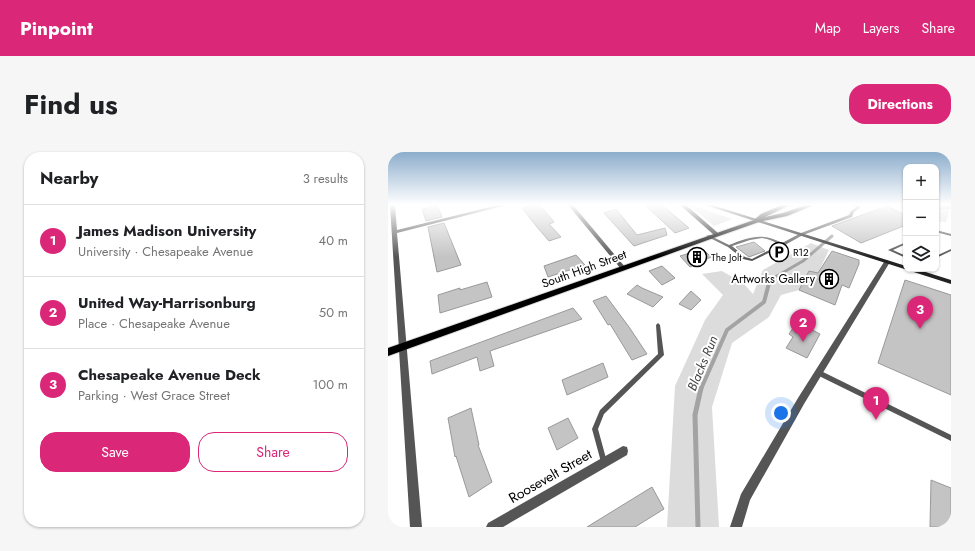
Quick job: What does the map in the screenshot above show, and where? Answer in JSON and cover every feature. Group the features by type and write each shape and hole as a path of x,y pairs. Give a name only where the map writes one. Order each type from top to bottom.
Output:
{"main road":[{"name":"South High Street","path":"388,352 712,235 751,222"}],"street":[{"path":"393,222 416,527"},
{"path":"394,232 433,222"},
{"path":"584,222 622,268"},
{"path":"700,222 712,235"},
{"path":"761,222 818,239 903,267"},
{"path":"736,527 745,498 887,262"},
{"path":"919,272 951,282"},
{"name":"Roosevelt Street","path":"492,527 623,451"}],"lane":[{"path":"712,235 744,258 752,260 802,234 833,222"},
{"path":"939,233 951,235"},
{"path":"729,246 752,237 764,237 782,245"},
{"path":"903,244 890,250 903,256"},
{"path":"939,256 951,250"},
{"path":"604,462 595,429 602,412 661,354 658,325"},
{"path":"819,373 951,438"}],"shaded area":[{"path":"710,222 723,222 714,226"},
{"path":"811,243 829,250 818,273 809,271 799,290 781,295 769,317 732,343 712,407 719,527 667,527 675,386 705,320 723,295 702,274 722,271 744,284 753,294 763,270"}],"building":[{"path":"533,222 553,222 549,224 561,237 549,241"},
{"path":"613,222 627,222 637,235 665,228 667,235 634,246"},
{"path":"664,222 683,222 689,228 675,233"},
{"path":"842,222 903,222 903,226 861,243 832,226"},
{"path":"444,223 461,265 437,272 428,227"},
{"path":"754,242 765,251 749,257 736,247"},
{"name":"The Jolt","path":"703,249 711,257 690,267 680,256"},
{"name":"Artworks Gallery","path":"832,251 859,260 859,264 849,288 842,285 835,305 799,290 809,271 818,273"},
{"path":"576,255 585,265 548,277 544,266"},
{"path":"662,266 675,278 662,285 649,271"},
{"path":"905,280 951,295 951,395 878,363"},
{"path":"487,282 492,297 440,313 438,295"},
{"path":"637,285 663,297 653,307 627,294"},
{"path":"691,291 701,300 691,310 679,304"},
{"path":"606,296 647,354 632,360 610,324 608,325 593,301"},
{"path":"573,308 582,319 490,351 494,366 480,371 477,357 432,374 430,361"},
{"path":"797,322 820,334 807,358 786,348 793,337 789,334"},
{"path":"603,363 608,377 567,395 562,380"},
{"path":"471,408 478,445 492,482 469,497 456,456 455,457 448,418"},
{"path":"568,418 578,438 557,450 548,428"},
{"path":"931,480 951,488 951,527 930,527"},
{"path":"652,487 664,509 635,527 587,527"}],"waterway":[{"name":"Blacks Run","path":"769,284 770,280 803,261 832,236"},
{"name":"Blacks Run","path":"701,389 727,330 764,302 769,283"},
{"name":"Blacks Run","path":"698,527 695,415 701,388"}],"place":[{"name":"R12","path":"779,252"},
{"name":"The Jolt","path":"697,257"},
{"name":"Artworks Gallery","path":"829,279"},
{"name":"Chesapeake Avenue Deck","path":"920,329"},
{"name":"United Way-Harrisonburg","path":"803,342"},
{"name":"James Madison University","path":"876,420"}]}
